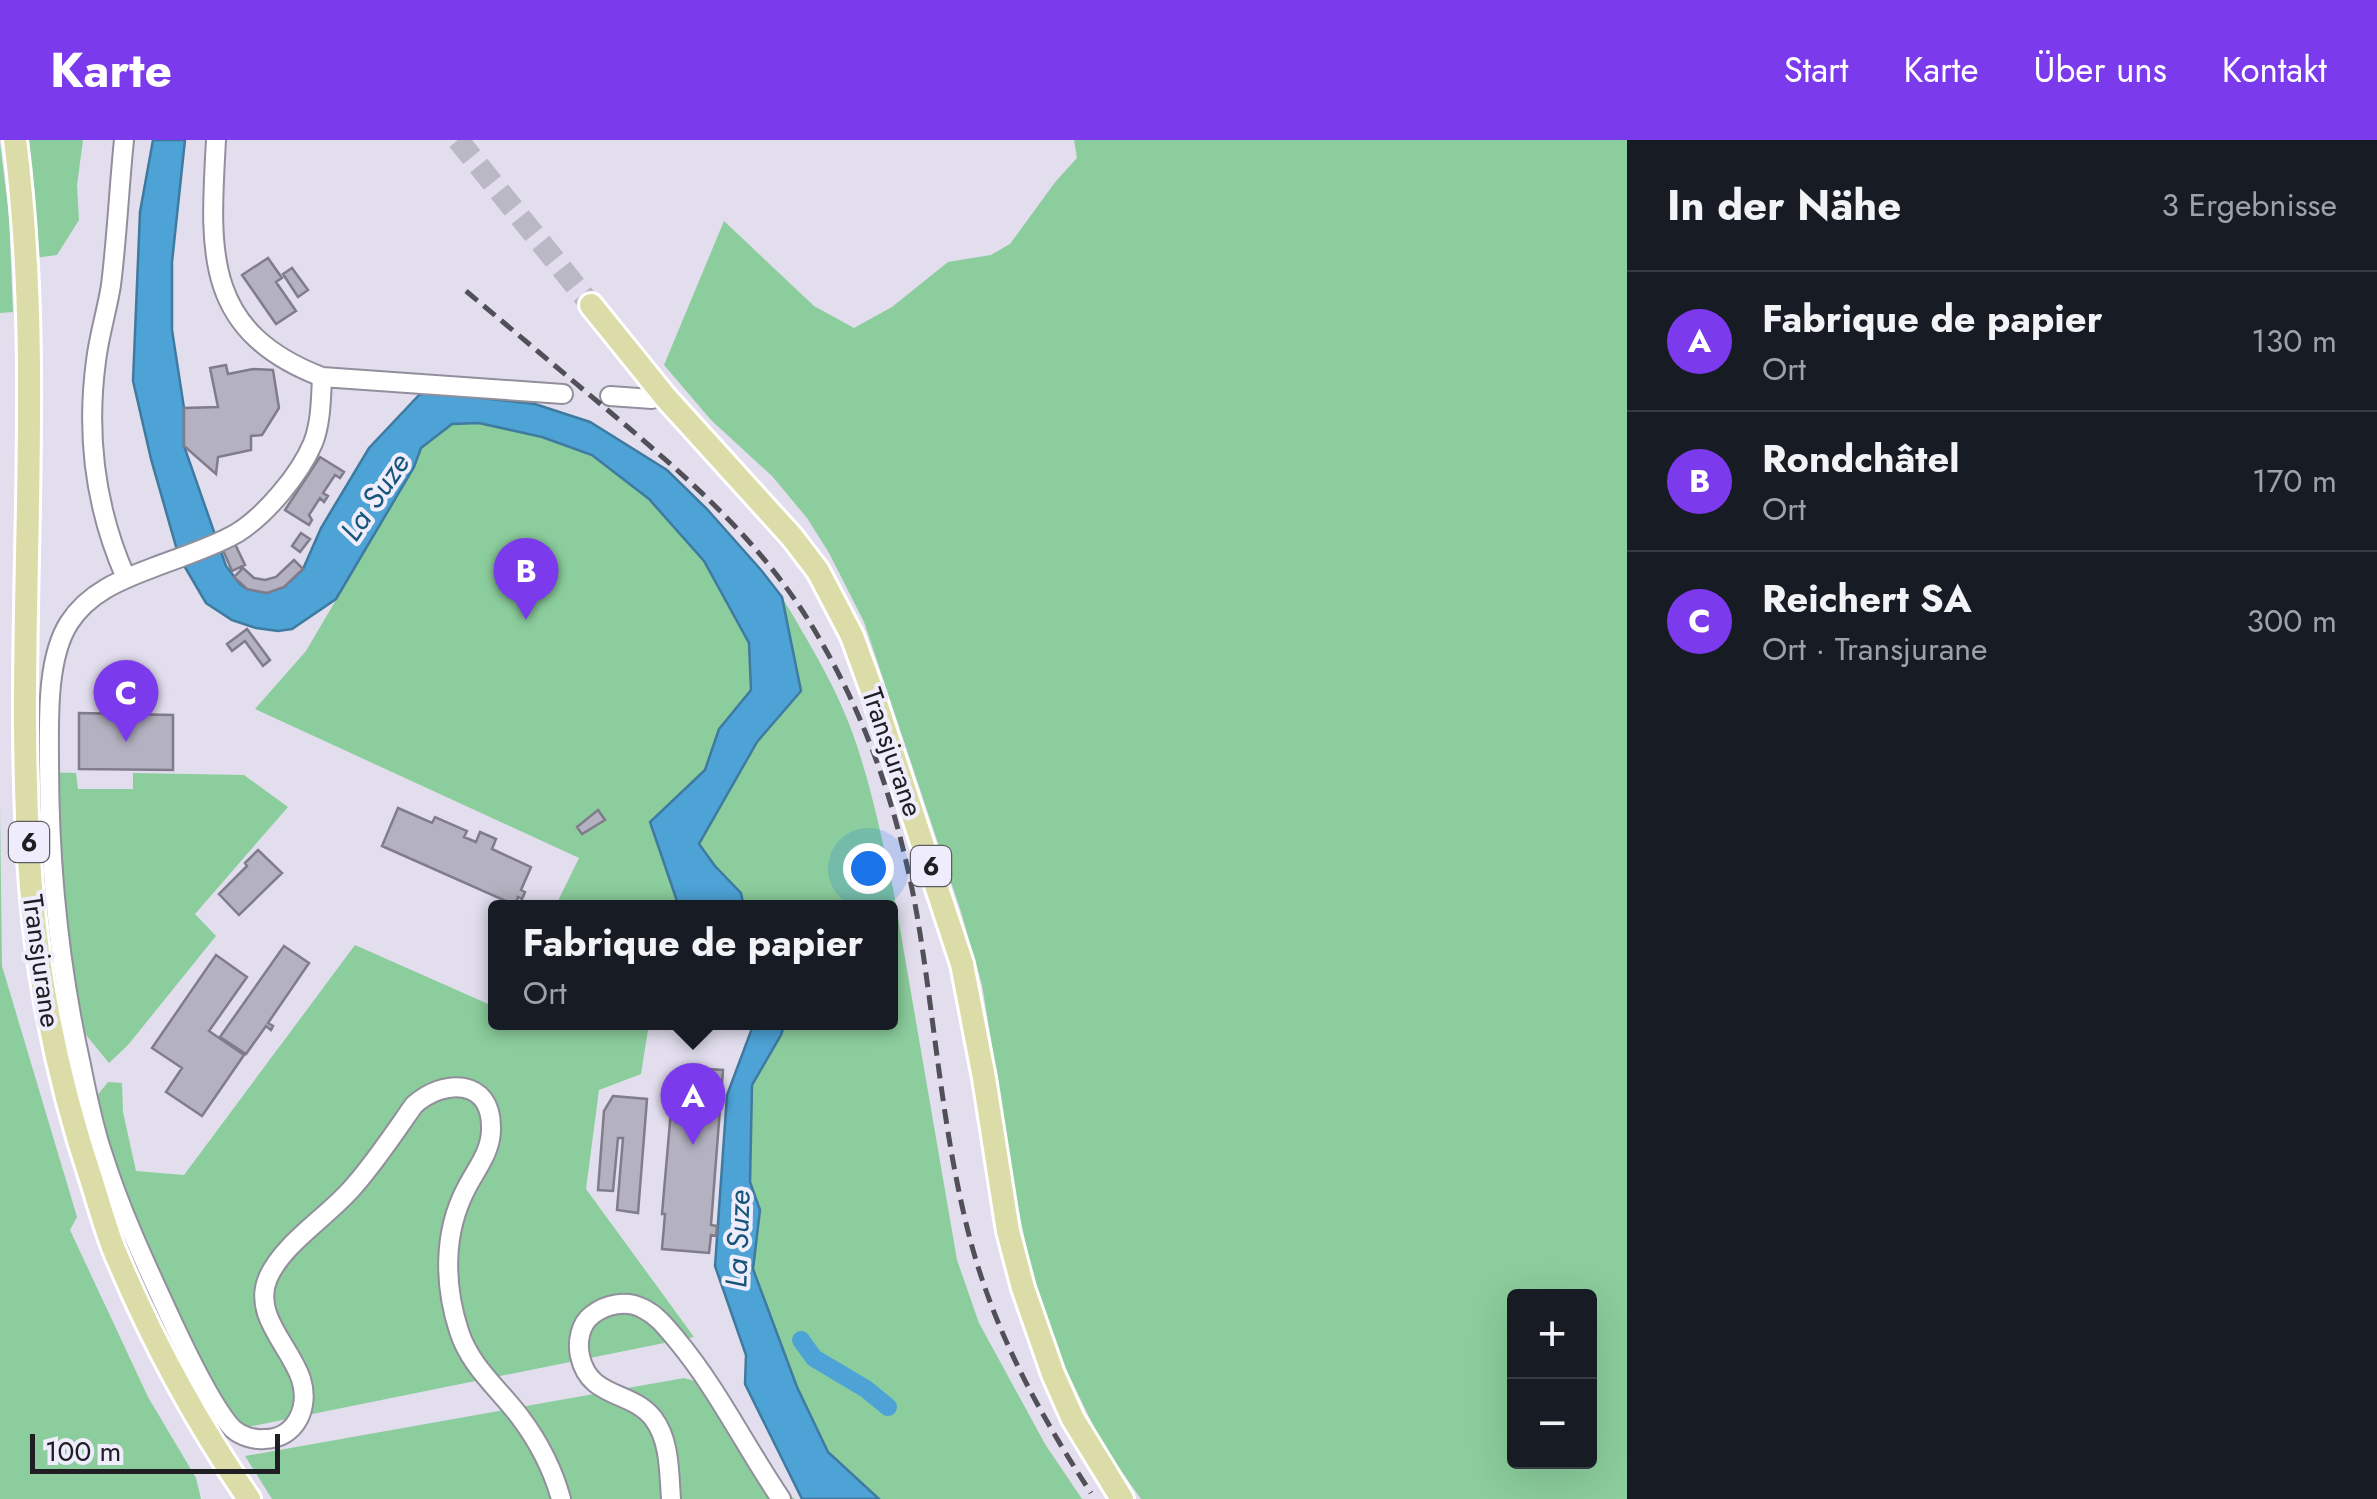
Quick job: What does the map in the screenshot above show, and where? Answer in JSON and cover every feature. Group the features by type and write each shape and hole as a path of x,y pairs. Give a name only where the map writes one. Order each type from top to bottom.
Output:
{"main road":[{"name":"Transjurane","path":"15,140 29,330 26,795 31,886 46,1002 64,1088 112,1245 180,1387 249,1499"},
{"name":"Transjurane","path":"591,305 666,398 792,536 818,571 852,636 962,964 1008,1231 1023,1288 1073,1419 1122,1499"}],"street":[{"path":"124,140 110,288 96,360 91,419 94,466 106,524 126,578"},
{"path":"216,140 212,226 215,260 223,292 246,328 263,344 299,368 322,376 563,394"},
{"path":"322,376 313,444 261,514 239,532 126,578 90,598 69,622 59,642 52,674 48,733 49,806 53,878 71,1021 101,1151 140,1254 218,1408 235,1431 254,1440 276,1439 295,1426 304,1408 301,1380 267,1316 267,1280 282,1257 353,1188 414,1105 443,1087 464,1088 479,1095 490,1110 492,1130 488,1150 464,1192 452,1224 450,1299 473,1363 536,1442 561,1499"},
{"path":"610,396 652,399"},
{"path":"671,1499 667,1454 652,1417 639,1405 595,1384 584,1368 579,1354 580,1334 586,1320 600,1308 619,1304 639,1306 658,1318 694,1360 781,1499"}],"green space":[{"path":"25,140 83,140 77,185 79,220 57,255 35,258"},
{"path":"1074,140 1627,140 1627,1499 1141,1499 1105,1448 1060,1357 1029,1260 982,985 864,622 807,518 772,476 711,420 664,365 724,221 814,306 854,328 892,307 948,262 991,255 1010,244 1077,158"},
{"path":"0,143 9,215 13,312 0,313"},
{"path":"479,423 542,437 592,455 649,499 704,561 749,643 751,690 719,729 705,770 650,822 677,900 558,900 579,858 255,709 306,651 414,467 421,448 452,424"},
{"path":"782,597 823,668 856,743 895,900 742,900 741,893 699,844 757,742 801,691"},
{"path":"45,772 76,773 78,789 133,789 133,773 244,775 288,807 195,914 216,936 109,1063 68,1013"},
{"path":"0,807 2,966 77,1217 70,1230 148,1397 196,1478 201,1499 0,1499"},
{"path":"898,917 957,1260 979,1323 1045,1444 1082,1499 879,1499 828,1452 797,1387 753,1269 760,1210 750,1182 752,1085 783,1030 898,1030"},
{"path":"355,945 488,1004 488,1030 648,1030 641,1074 599,1090 586,1189 694,1337 233,1430 205,1387 88,1107 108,1082 122,1083 123,1112 136,1171 184,1175"},
{"path":"684,1378 713,1386 778,1488 795,1499 272,1499 245,1456"}],"water":[{"name":"La Suze","path":"153,140 185,140 172,262 172,330 184,408 184,446 226,566 247,589 267,593 284,587 303,569 321,528 369,448 419,395 429,392 535,404 590,422 667,470 761,570 782,597 801,691 757,742 699,844 741,893 742,900 677,900 650,822 705,770 719,729 751,690 749,643 704,561 649,499 592,455 542,437 479,423 452,424 421,448 414,467 336,599 292,629 278,631 232,620 206,603 179,557 133,381 140,212"},
{"name":"La Suze","path":"751,1030 783,1030 752,1085 750,1182 760,1210 753,1269 797,1387 828,1452 879,1499 802,1499 745,1384 746,1355 715,1266 727,1095"}],"building":[{"path":"268,258 282,278 276,282 296,311 276,324 242,275"},
{"path":"292,268 308,290 298,297 283,274"},
{"path":"226,365 228,374 273,370 279,408 262,435 251,436 251,450 218,457 216,474 184,446 184,408 218,407 210,368"},
{"path":"320,457 344,472 340,478 335,475 323,493 328,496 324,502 320,498 309,515 309,525 285,510"},
{"path":"301,533 310,539 300,552 292,546"},
{"path":"235,544 245,565 232,571 223,550"},
{"path":"294,560 303,569 284,587 267,593 247,589 234,577 243,568 254,578 276,577"},
{"path":"247,629 270,660 263,666 245,641 232,651 227,644"},
{"path":"79,713 173,715 173,770 79,769"},
{"path":"398,808 432,823 435,817 467,831 464,837 476,842 480,832 496,839 492,849 531,867 521,890 525,892 522,899 504,900 382,846"},
{"path":"598,810 605,820 582,834 577,827"},
{"path":"258,850 282,873 239,915 219,894"},
{"path":"284,946 309,963 268,1023 273,1026 271,1030 266,1026 246,1054 220,1037"},
{"path":"216,955 247,977 209,1031 244,1055 202,1116 166,1092 182,1068 152,1048"},
{"path":"689,1068 723,1070 711,1225 717,1226 716,1236 711,1235 709,1253 662,1249 674,1076 688,1075"},
{"path":"613,1096 647,1099 638,1213 617,1210 623,1138 618,1138 613,1191 598,1190 604,1111"}],"waterway":[{"path":"801,1340 814,1358 888,1407"}],"tunnel":[{"path":"458,140 591,305"}],"railway":[{"path":"466,291 641,438 728,519 802,610 840,677 882,776 902,844 917,915 952,1156 979,1270 1019,1369 1091,1493"}],"place":[{"name":"Rondchâtel","path":"526,620"},
{"name":"Reichert SA","path":"126,742"},
{"name":"Fabrique de papier","path":"693,1145"}]}
